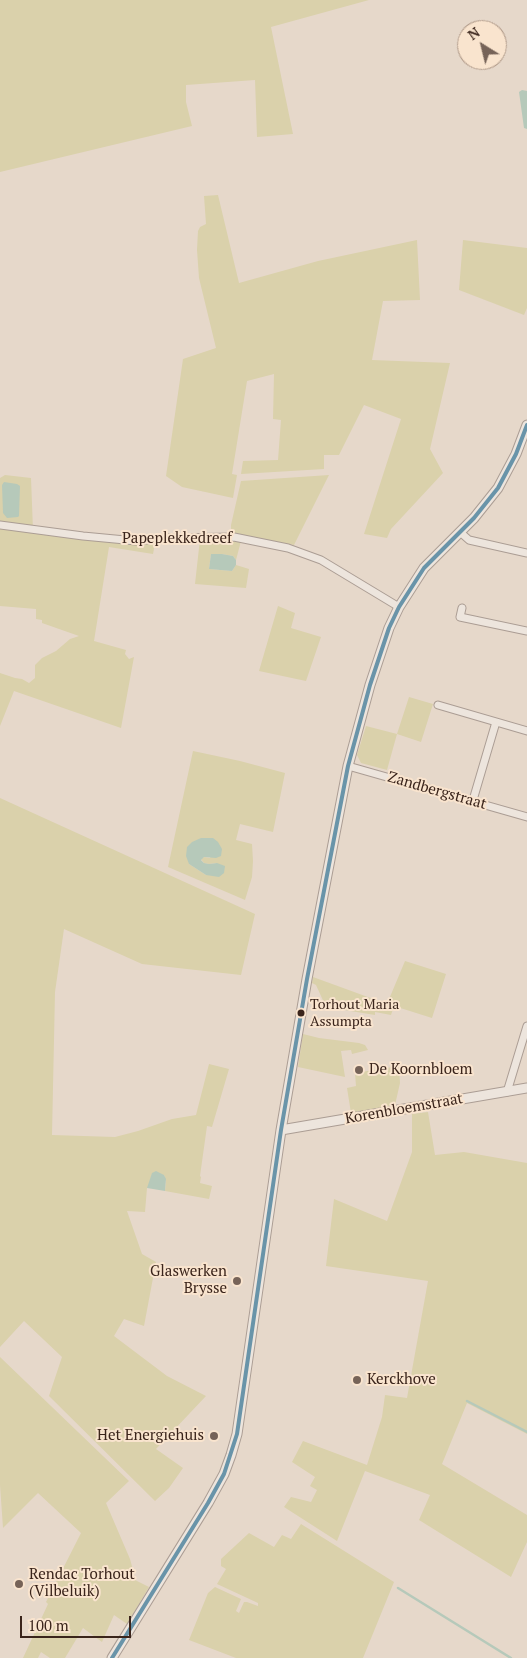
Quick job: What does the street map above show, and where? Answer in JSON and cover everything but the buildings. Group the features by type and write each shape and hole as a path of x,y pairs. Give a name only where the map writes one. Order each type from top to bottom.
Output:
{"street":[{"path":"112,1658 208,1503 232,1455 237,1434 281,1130 307,979 348,766 370,685 389,628 399,606 424,568 460,532 498,488 516,454 527,425"},
{"name":"Papeplekkedreef","path":"0,525 136,541 166,538 234,537 288,548 321,560 399,606"},
{"path":"460,532 469,540 527,553"},
{"path":"462,608 460,617 527,631"},
{"path":"438,705 527,731"},
{"path":"473,800 496,722"},
{"name":"Zandbergstraat","path":"348,766 473,800 527,817"},
{"path":"507,1092 527,1026"},
{"name":"Korenbloemstraat","path":"281,1130 527,1088"}],"shaded area":[{"path":"0,0 369,0 271,27 293,134 257,137 255,80 186,85 186,102 192,126 0,172"},
{"path":"522,90 527,91 527,129 524,128 519,92"},
{"path":"218,195 239,283 318,261 417,240 420,300 383,301 372,360 450,363 430,449 443,473 391,529 387,538 364,534 401,419 364,405 339,455 324,455 324,469 241,474 243,461 278,460 281,420 273,419 274,374 247,381 232,474 237,475 233,498 182,487 166,476 183,359 216,348 199,278 197,250 198,231 200,227 206,224 204,196"},
{"path":"463,240 527,248 527,308 524,315 459,290"},
{"path":"5,475 31,478 33,530 83,536 156,539 153,554 109,547 94,641 126,650 125,654 129,659 134,657 121,728 14,691 0,726 0,673 29,683 35,678 35,665 42,658 56,651 70,639 79,636 42,623 42,620 36,619 36,609 0,606 0,478"},
{"path":"329,475 294,545 244,537 231,531 241,481"},
{"path":"4,482 20,486 18,517 7,518 3,513 2,485"},
{"path":"200,539 241,541 236,560 233,556 211,554 209,569 232,571 236,565 249,569 246,588 195,584"},
{"path":"211,554 233,556 236,560 236,565 232,571 209,569"},
{"path":"278,606 295,613 291,628 321,637 306,681 259,671"},
{"path":"409,697 433,704 421,742 397,734"},
{"path":"366,726 397,734 387,770 361,763 357,755"},
{"path":"193,751 285,773 273,832 240,824 236,840 252,844 252,877 245,900 168,867","holes":["218,842 210,858 204,857 201,859 204,863 217,863 206,875 189,864"]},
{"path":"0,798 255,914 241,975 142,964 64,929 55,992 52,1135 115,1137 172,1119 196,1115 209,1064 229,1069 212,1127 207,1126 200,1183 212,1186 209,1199 165,1191 166,1182 164,1175 147,1188 145,1212 127,1211 142,1254 156,1262 144,1326 124,1319 114,1336 167,1376 206,1396 156,1449 183,1468 169,1488 155,1501 49,1396 62,1357 24,1321 0,1347"},
{"path":"201,838 213,838 222,849 221,856 216,858 204,857 201,860 204,863 217,863 225,866 224,873 219,877 206,875 189,864 186,856 187,847 192,842"},
{"path":"405,961 446,974 432,1018 394,1006 391,1015 375,1012 375,1015 326,1007 316,985 312,983 313,977 387,1004"},
{"path":"303,1034 359,1043 365,1045 368,1050 352,1054 351,1050 341,1051 345,1077 298,1067"},
{"path":"399,1066 400,1083 395,1105 351,1113 347,1088 356,1086 355,1073"},
{"path":"428,1112 435,1155 464,1152 527,1163 527,1434 467,1403 442,1464 527,1515 527,1542 511,1577 419,1520 430,1495 365,1471 337,1541 284,1507 291,1497 311,1502 317,1490 310,1486 315,1477 292,1462 303,1441 367,1465 382,1417 385,1395 407,1398 428,1281 326,1266 334,1199 387,1221 412,1152 412,1114"},
{"path":"156,1171 164,1175 166,1179 165,1191 147,1188 152,1173"},
{"path":"0,1357 129,1481 106,1503 130,1559 133,1570 131,1578 149,1587 127,1624 114,1615 102,1642 83,1628 65,1658 50,1658 41,1652 38,1658 23,1658 48,1604 46,1602 81,1533 38,1493 3,1528 0,1485"},
{"path":"301,1524 394,1582 363,1658 236,1658 189,1640 208,1593 215,1587 241,1599 236,1611 239,1613 244,1602 258,1606 258,1603 217,1584 226,1569 221,1566 221,1559 249,1533 274,1547 282,1535 291,1539"}],"waterway":[{"path":"467,1401 527,1432"},
{"path":"398,1588 511,1658"}],"transit line":[{"path":"112,1658 208,1503 224,1474 237,1434 281,1130 307,979 348,766 370,685 389,628 399,607 424,568 474,518 498,488 516,454 527,425"}],"place":[{"name":"Torhout Maria Assumpta","path":"301,1013"},
{"name":"De Koornbloem","path":"359,1070"},
{"name":"Glaswerken Brysse","path":"237,1281"},
{"name":"Kerckhove","path":"357,1380"},
{"name":"Het Energiehuis","path":"214,1436"},
{"name":"Rendac Torhout (Vilbeluik)","path":"19,1584"}]}
